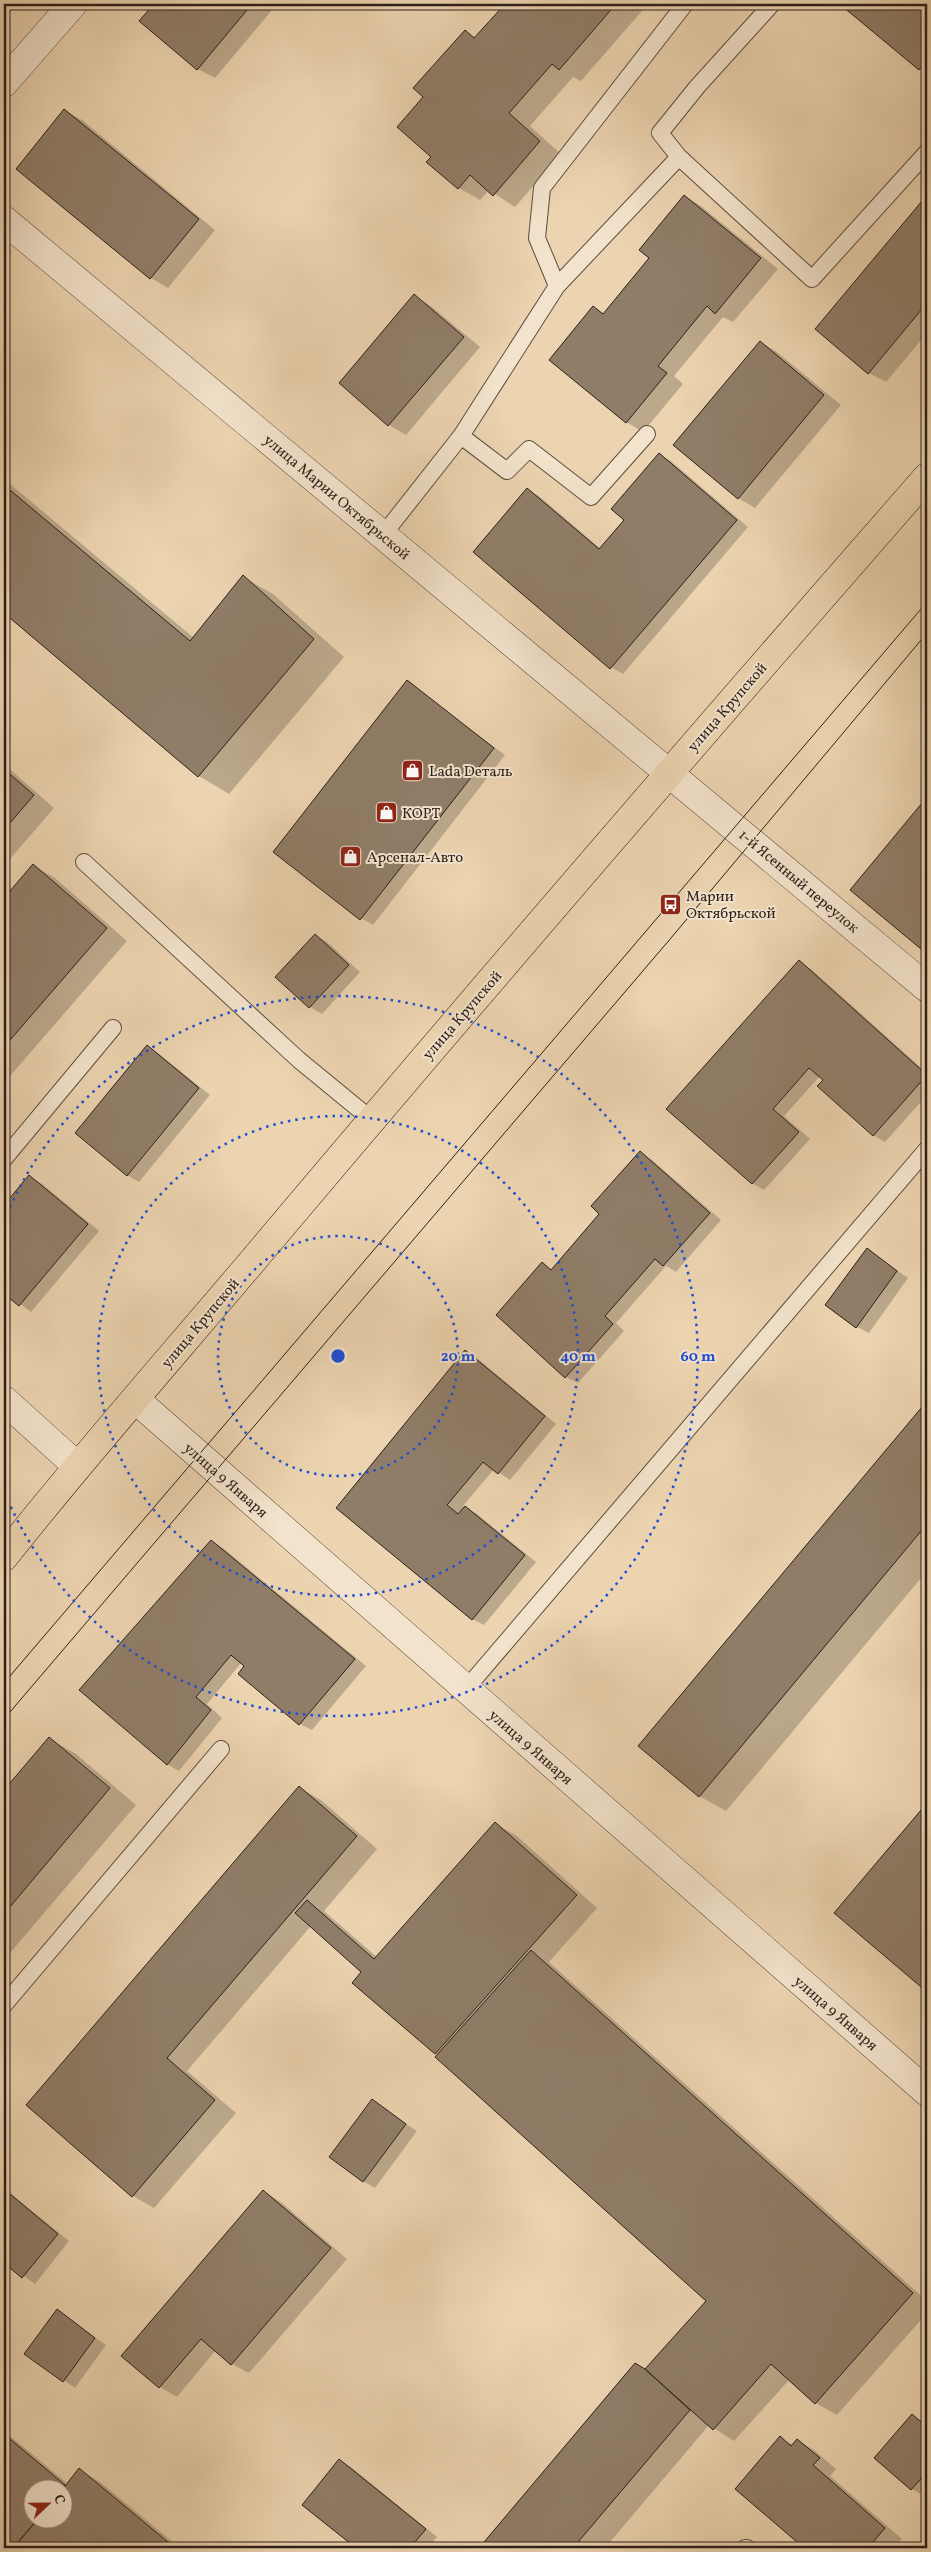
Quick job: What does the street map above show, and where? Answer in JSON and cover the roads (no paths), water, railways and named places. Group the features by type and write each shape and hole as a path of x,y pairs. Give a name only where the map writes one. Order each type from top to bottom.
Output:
{"main road":[{"name":"улица Крупской","path":"4,1557 76,1465 136,1400 372,1120 927,477"}],"street":[{"path":"4,83 73,4"},
{"name":"улица Марии Октябрьской","path":"4,220 670,774"},
{"name":"1-й Ясенный переулок","path":"670,774 927,988"},
{"path":"4,1400 76,1465"},
{"name":"улица 9 Января","path":"136,1400 465,1690 927,2092"}],"lane":[{"path":"557,286 537,238 542,188 685,4"},
{"path":"772,4 697,87 660,133 679,157 812,279 927,152"},
{"path":"383,535 461,436 557,286 679,157"},
{"path":"461,436 507,471 529,449 591,497 648,434"},
{"path":"84,862 299,1060 372,1120"},
{"path":"4,1159 113,1028"},
{"path":"465,1690 927,1149"},
{"path":"4,2005 222,1750"}],"tram line":[{"path":"4,1683 927,602"},
{"path":"4,1719 671,938 927,633"}],"place":[{"name":"Lada Dеталь","path":"413,771"},
{"name":"КОРТ","path":"386,813"},
{"name":"Арсенал-Авто","path":"351,857"},
{"name":"Марии Октябрьской","path":"670,905"}]}
